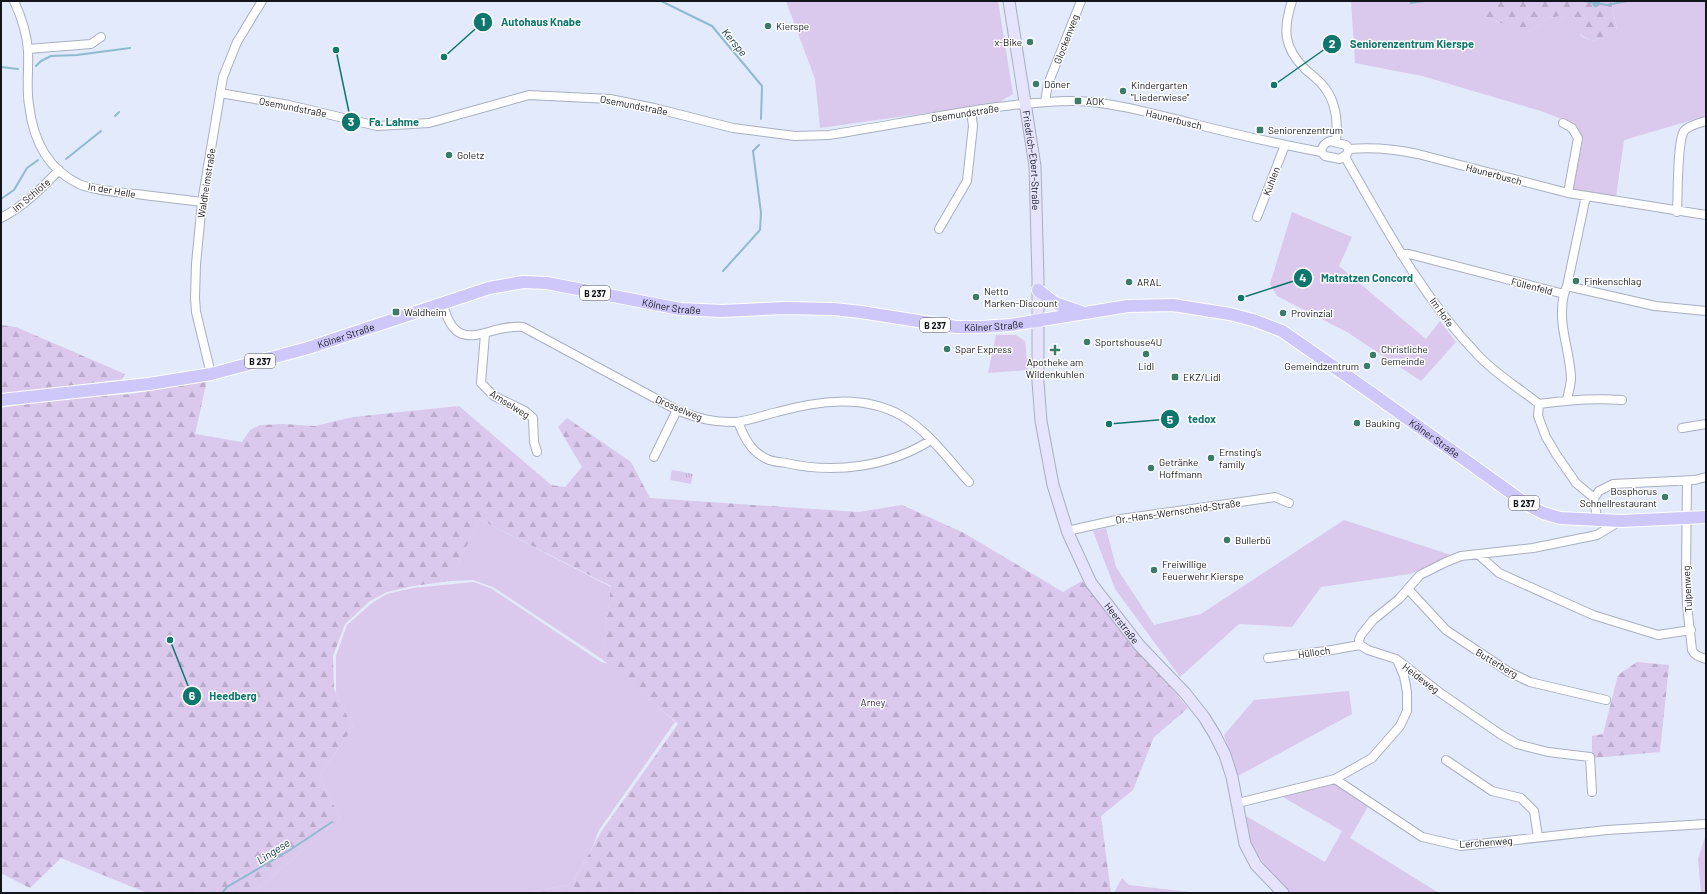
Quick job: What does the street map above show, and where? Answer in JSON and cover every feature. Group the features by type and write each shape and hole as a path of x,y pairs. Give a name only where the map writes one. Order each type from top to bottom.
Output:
{"main road":[{"name":"Friedrich-Ebert-Straße","path":"1009,1 1035,166 1038,290 1037,320"},
{"name":"Kölner Straße","path":"211,374 308,348 489,288 523,282 555,285 651,304 698,311 786,308 834,309 956,327 988,327 1128,306 1173,305 1230,314 1267,324 1282,331 1528,505 1543,513 1560,518 1621,521 1706,517"},
{"path":"1038,290 1055,303 1082,313"},
{"name":"Heerstraße","path":"1037,320 1038,382 1041,421 1053,485 1067,531 1090,583 1106,605 1139,645 1185,693 1204,717 1225,755 1238,803 1245,844 1256,865 1283,893"},
{"name":"B 237","path":"1,400 149,384 211,374"}],"street":[{"name":"In der Helle","path":"14,1 21,16 28,49 29,105 36,140 44,154 59,170 80,184 109,191 202,202"},
{"name":"Waldheimstraße","path":"211,374 196,312 195,298 196,264 202,202 223,77 231,55 244,29 262,1"},
{"name":"Glockenweg","path":"1045,101 1048,84 1081,1"},
{"path":"1292,1 1286,25 1287,41 1290,50 1300,64 1325,88 1331,98 1336,115 1336,142"},
{"path":"28,49 91,44 101,37"},
{"name":"Osemundstraße","path":"220,93 289,105 377,126 429,124 529,95 595,97 654,108 733,128 795,136 829,135 1026,103"},
{"name":"Haunerbusch","path":"1026,103 1045,101 1078,101 1109,104 1321,152"},
{"path":"939,229 967,181 973,126 971,111"},
{"path":"1677,212 1679,154 1683,132 1689,127 1706,121"},
{"path":"1563,123 1572,128 1578,138 1568,193"},
{"path":"1330,141 1346,145 1349,148 1348,154 1340,159 1325,156 1321,152 1325,143 1330,141"},
{"name":"Kuhlen","path":"1257,217 1285,145"},
{"name":"Haunerbusch","path":"1349,148 1397,150 1418,154 1568,193 1677,212 1706,215"},
{"name":"Im Hofe","path":"1345,157 1401,254 1454,329 1478,356 1501,376 1538,404"},
{"name":"Im Schlote","path":"1,218 17,210 41,189 59,170"},
{"path":"1567,400 1571,380 1570,363 1562,326 1562,301 1566,290 1586,196"},
{"name":"Füllenfeld","path":"1401,254 1409,254 1566,290 1655,306 1706,311"},
{"name":"Drosselweg","path":"443,304 449,323 457,332 468,336 485,334 514,326 523,327 677,410 702,420 738,422 787,409 838,401 878,405 902,416 920,429 968,482"},
{"name":"Amselweg","path":"485,334 481,383 494,396 525,411 533,418 534,442 537,452"},
{"path":"1597,519 1594,498 1576,483 1546,437 1538,416 1538,404 1595,398 1622,400"},
{"path":"654,457 677,410"},
{"path":"738,422 743,436 751,448 768,459 801,467 861,466 914,450 931,440"},
{"path":"1682,428 1706,424"},
{"path":"1594,498 1599,491 1614,484 1625,482 1687,481 1706,477"},
{"name":"Tulpenweg","path":"1687,481 1687,605 1691,630 1692,650 1694,653 1703,658"},
{"name":"Dr.-Hans-Wernscheid-Straße","path":"1067,531 1121,519 1275,497 1289,502"},
{"path":"1360,645 1359,640 1361,635 1373,620 1408,589 1420,575 1461,556 1533,548 1597,535 1621,521"},
{"path":"1478,554 1499,573 1594,615 1658,635 1691,630"},
{"name":"Butterberg","path":"1408,589 1446,630 1509,672 1530,682 1606,700"},
{"name":"Hülloch","path":"1268,658 1360,645"},
{"name":"Heideweg","path":"1360,645 1368,650 1396,659 1439,692 1517,744 1548,752 1590,757 1592,792"},
{"path":"1238,803 1335,780 1372,758 1400,726 1407,711 1407,692 1404,676 1396,659"},
{"path":"1446,760 1492,791 1521,798 1534,811 1538,837"},
{"name":"Lerchenweg","path":"1335,780 1422,837 1461,846 1614,829 1706,824"}],"green space":[{"path":"786,1 998,1 1013,94 998,103 820,128 815,79"},
{"path":"1351,1 1485,1 1481,15 1497,22 1530,32 1547,18 1561,16 1572,24 1579,34 1594,41 1617,29 1611,1 1706,1 1706,116 1624,140 1616,197 1573,190 1583,138 1574,124 1541,111 1422,76 1355,63"},
{"path":"1485,1 1611,1 1617,30 1594,41 1580,34 1561,16 1547,18 1530,32 1516,29 1480,15"},
{"path":"1292,212 1352,237 1339,266 1426,339 1440,321 1456,342 1421,381 1347,332 1277,296 1270,284"},
{"path":"1,325 16,327 125,374 122,379 1,395"},
{"path":"996,335 1016,335 1025,341 1028,370 988,373"},
{"name":"Arney","path":"207,380 195,434 242,442 250,430 260,425 283,424 315,426 353,417 459,406 551,485 565,487 582,467 558,427 567,418 631,462 650,498 859,512 902,505 964,533 1063,592 1082,581 1188,708 1154,737 1133,790 1101,816 1111,893 526,893 572,884 601,832 678,724 602,659 611,586 479,519 451,581 413,586 387,592 370,601 345,624 333,656 334,689 353,728 319,776 340,818 253,893 147,893 61,858 30,888 1,873 1,408 51,400 132,394"},
{"path":"672,470 693,474 691,484 670,480"},
{"path":"479,519 611,587 602,659 493,587 473,580 451,581"},
{"path":"1344,520 1454,556 1410,574 1321,587 1292,627 1239,624 1180,677 1115,589 1093,531 1106,528 1116,567 1154,625 1201,614"},
{"path":"474,582 492,589 601,662 609,664 675,722 599,830 593,846 572,884 526,893 253,893 340,818 319,776 353,728 336,693 336,656 347,625 372,603 387,594 413,588"},
{"path":"1637,662 1669,665 1660,752 1592,758 1592,736 1603,734 1618,675"},
{"path":"1349,691 1352,714 1238,776 1224,735 1254,700"},
{"path":"1334,783 1369,805 1350,838 1439,893 1290,893 1273,878 1251,844 1246,816 1325,862 1342,831 1281,796"},
{"path":"1706,834 1706,893 1701,893 1698,859"},
{"path":"1122,878 1129,885 1198,893 1114,893"}],"waterway":[{"name":"Kerspe","path":"661,1 712,26 762,86 761,119"},
{"path":"1411,3 1424,1"},
{"path":"1584,1 1607,5 1627,1 1658,1"},
{"path":"36,66 41,61 51,56 77,55 130,48"},
{"path":"1,67 18,69"},
{"path":"115,116 119,112"},
{"path":"66,159 101,131"},
{"name":"Kerspe","path":"723,271 760,230 761,213 753,151 759,145"},
{"path":"1,199 14,190 27,168 38,160"},
{"name":"Lingese","path":"222,893 227,887 290,850 332,822"}],"place":[{"name":"Kierspe","path":"768,26"},
{"name":"x-Bike","path":"1030,42"},
{"name":"Fa. Lahme","path":"336,50"},
{"name":"Autohaus Knabe","path":"444,57"},
{"name":"Döner","path":"1036,84"},
{"name":"Seniorenzentrum Kierspe","path":"1274,85"},
{"name":"Kindergarten \"Liederwiese\"","path":"1123,91"},
{"name":"AOK","path":"1078,101"},
{"name":"Seniorenzentrum","path":"1260,130"},
{"name":"Goletz","path":"449,155"},
{"name":"Finkenschlag","path":"1576,281"},
{"name":"ARAL","path":"1129,282"},
{"name":"Netto Marken-Discount","path":"976,297"},
{"name":"Matratzen Concord","path":"1241,298"},
{"name":"Waldheim","path":"396,312"},
{"name":"Provinzial","path":"1283,313"},
{"name":"Sportshouse4U","path":"1087,342"},
{"name":"Spar Express","path":"947,349"},
{"name":"Apotheke am Wildenkuhlen","path":"1055,350"},
{"name":"Lidl","path":"1146,354"},
{"name":"Christliche Gemeinde","path":"1373,355"},
{"name":"Gemeindzentrum","path":"1367,366"},
{"name":"EKZ/Lidl","path":"1175,377"},
{"name":"Bauking","path":"1357,423"},
{"name":"tedox","path":"1109,424"},
{"name":"Ernsting's family","path":"1211,458"},
{"name":"Getränke Hoffmann","path":"1151,468"},
{"name":"Bosphorus Schnellrestaurant","path":"1665,497"},
{"name":"Bullerbü","path":"1227,540"},
{"name":"Freiwillige Feuerwehr Kierspe","path":"1154,570"},
{"name":"Heedberg","path":"170,640"}]}
